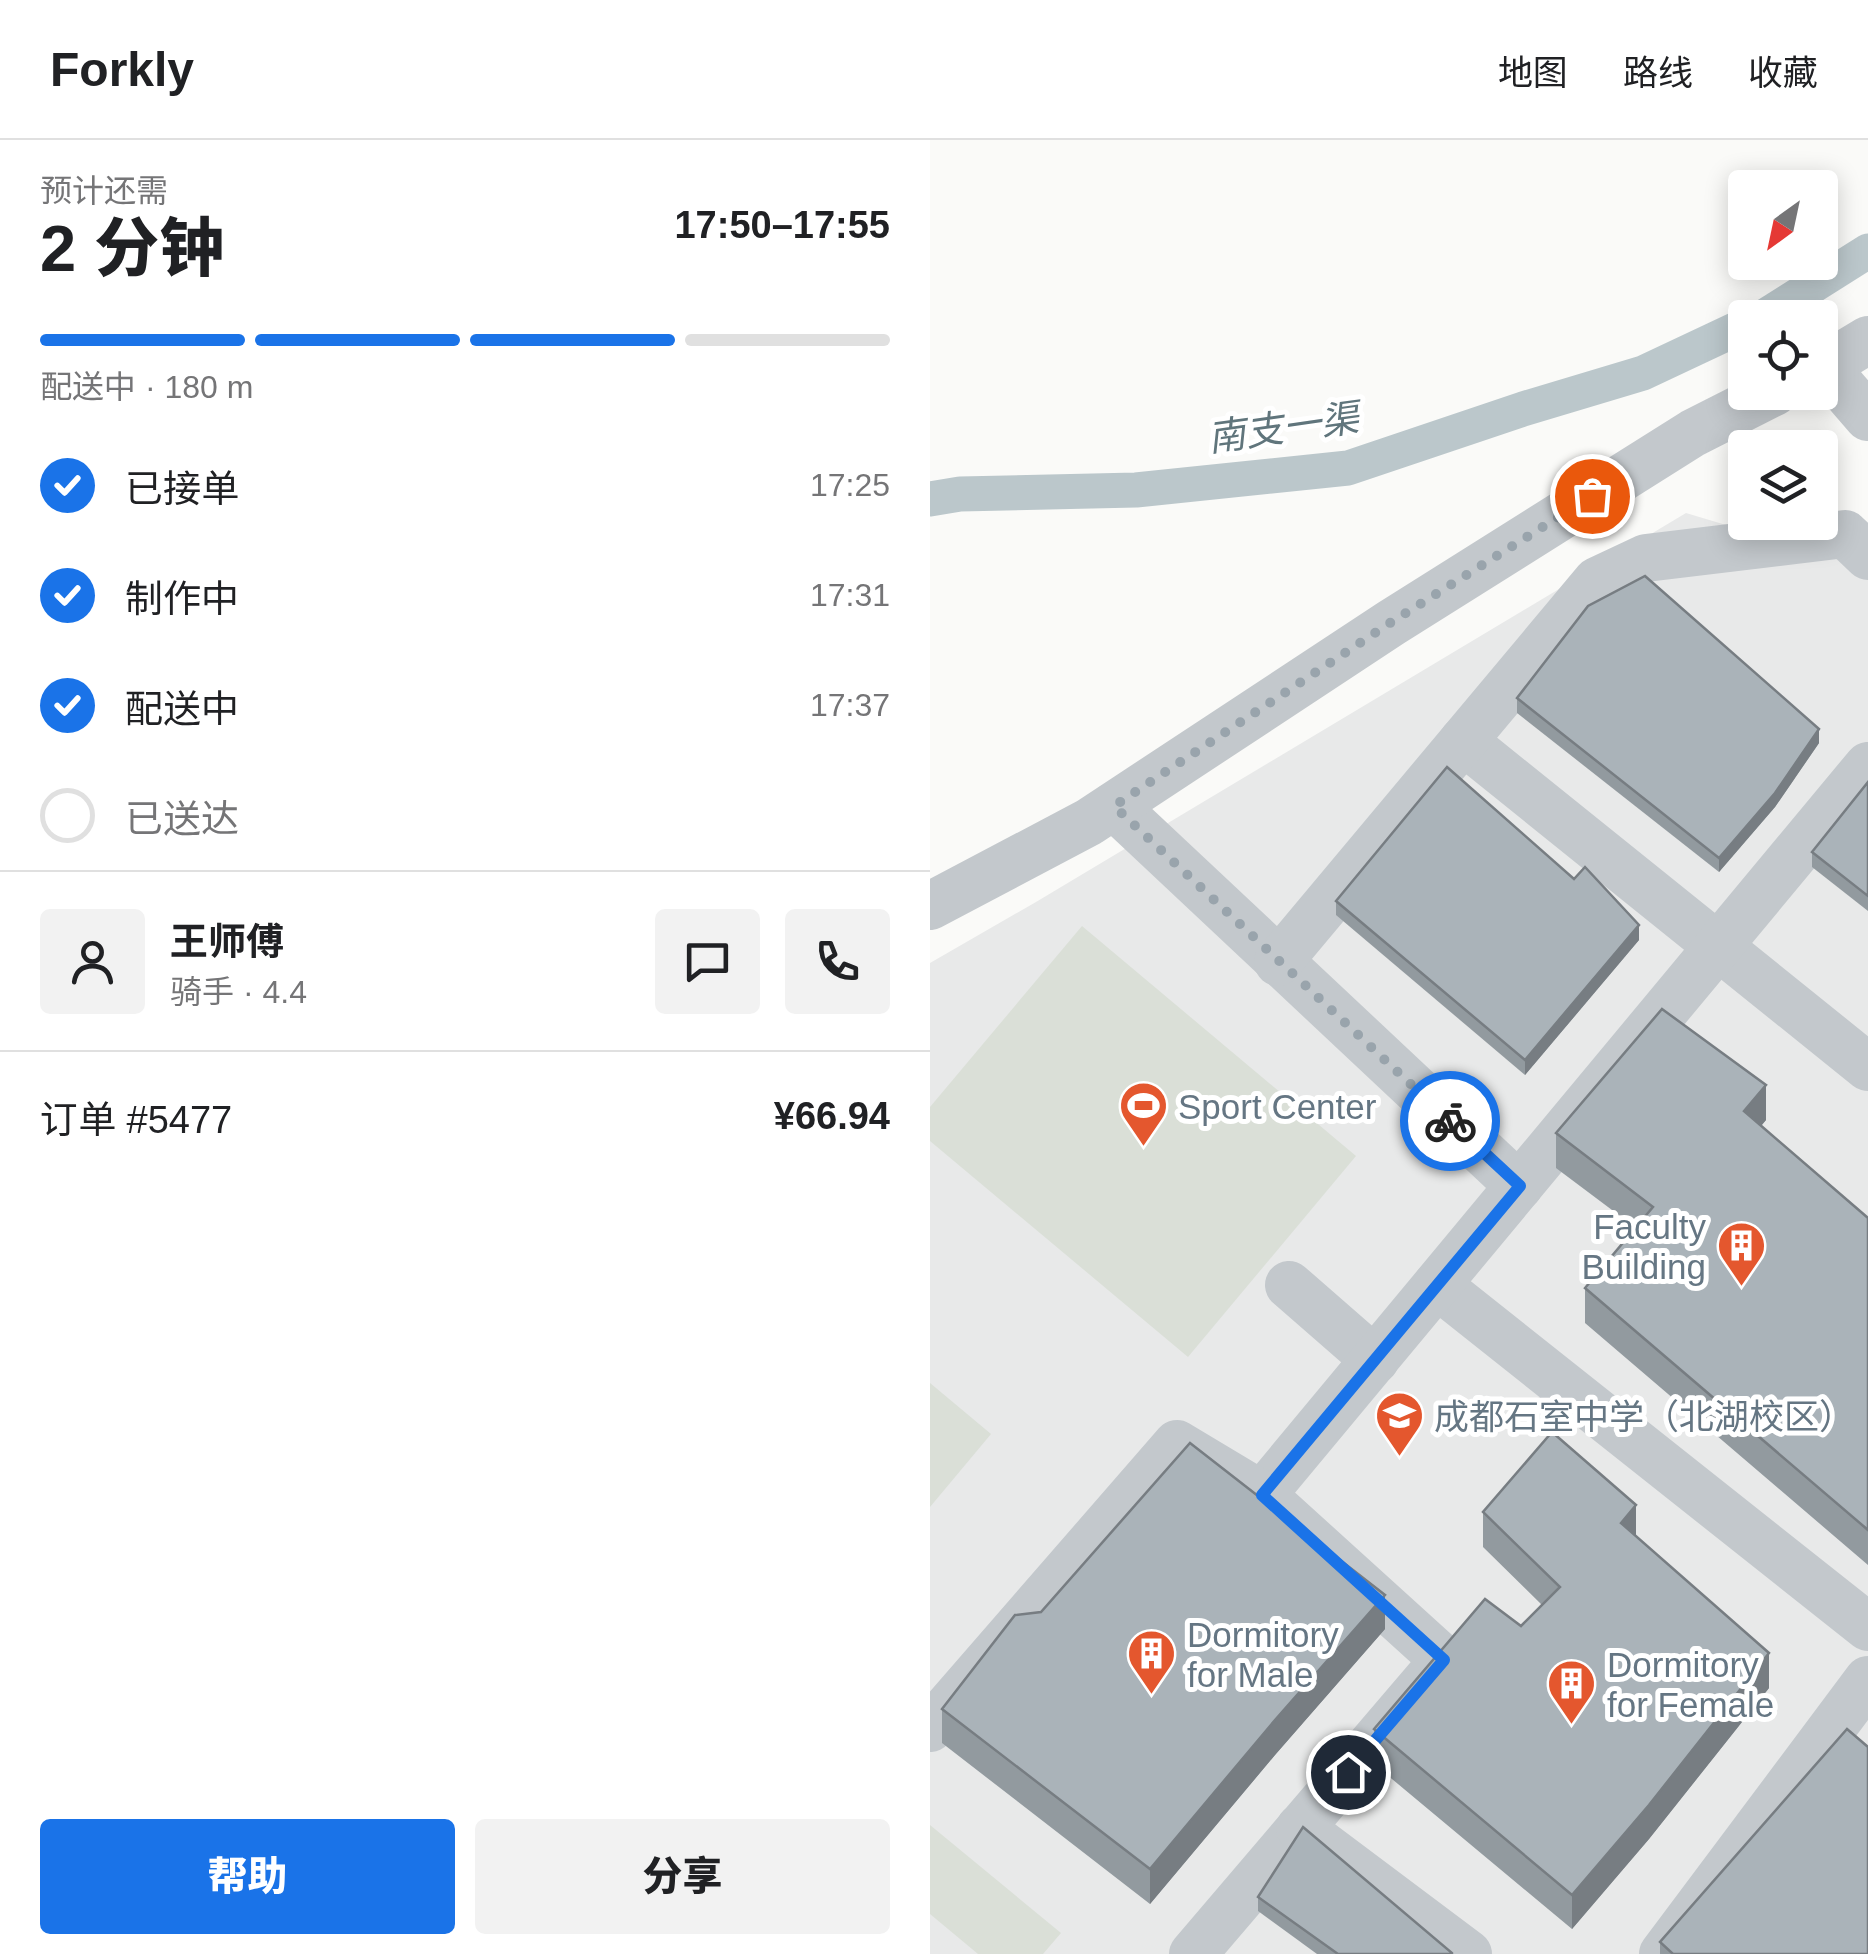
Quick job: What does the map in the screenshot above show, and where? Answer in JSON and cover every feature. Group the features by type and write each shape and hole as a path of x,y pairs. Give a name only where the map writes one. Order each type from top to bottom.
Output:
{"street":[{"path":"1838,358 1868,340"},
{"path":"1838,384 1868,417"},
{"path":"930,906 1089,822 1390,623 1693,432 1738,410"},
{"path":"1278,962 1597,580 1646,558 1845,534 1868,556"},
{"path":"1462,742 1868,1067"},
{"path":"1262,1495 1868,766"},
{"path":"1114,806 1520,1186"},
{"path":"1437,1285 1868,1627"},
{"path":"1289,1286 1375,1360"},
{"path":"930,1728 1177,1444 1262,1495 1444,1660 1193,1954"},
{"path":"1663,1954 1868,1680"},
{"path":"1300,1828 1468,1954"}],"shaded area":[{"name":"成都石室中学（北湖校区）","path":"1686,513 1728,525 1728,540 1838,540 1838,527 1868,528 1868,1954 930,1954 930,963"},
{"name":"Sport Center","path":"1082,926 1356,1156 1188,1357 930,1141 930,1107"},
{"path":"930,1383 991,1434 930,1507"},
{"path":"930,1825 1061,1933 1043,1954 978,1954 930,1914"}],"building":[{"path":"1645,576 1819,729 1775,793 1719,858 1517,698 1588,606"},
{"path":"1447,767 1574,879 1585,867 1639,925 1525,1060 1336,901"},
{"path":"1868,782 1868,896 1812,852"},
{"name":"Faculty Building","path":"1662,1009 1766,1085 1744,1111 1868,1218 1868,1530 1585,1288 1653,1207 1556,1133"},
{"name":"Dormitory for Female","path":"1552,1432 1636,1505 1621,1523 1769,1653 1572,1895 1374,1729 1485,1599 1521,1626 1560,1587 1483,1512"},
{"name":"Dormitory for Male","path":"1190,1443 1385,1595 1150,1869 942,1709 1015,1615 1041,1612"},
{"path":"1847,1729 1868,1747 1868,1954 1673,1954 1660,1942"},
{"path":"1303,1827 1452,1954 1338,1954 1258,1897"}],"waterway":[{"name":"南支一渠","path":"1790,300 1868,251"},
{"name":"南支一渠","path":"930,499 960,494 1136,490 1348,468 1643,373 1728,333"}],"way so far":[{"path":"1450,1121 1114,806 1390,623 1592,496"}],"place":[{"name":"Sport Center","path":"1143,1148"},
{"name":"Faculty Building","path":"1741,1288"},
{"name":"成都石室中学（北湖校区）","path":"1399,1458"},
{"name":"Dormitory for Male","path":"1152,1696"},
{"name":"Dormitory for Female","path":"1572,1726"}],"route":[{"path":"1348,1772 1444,1660 1262,1495 1520,1186 1450,1121"}]}
